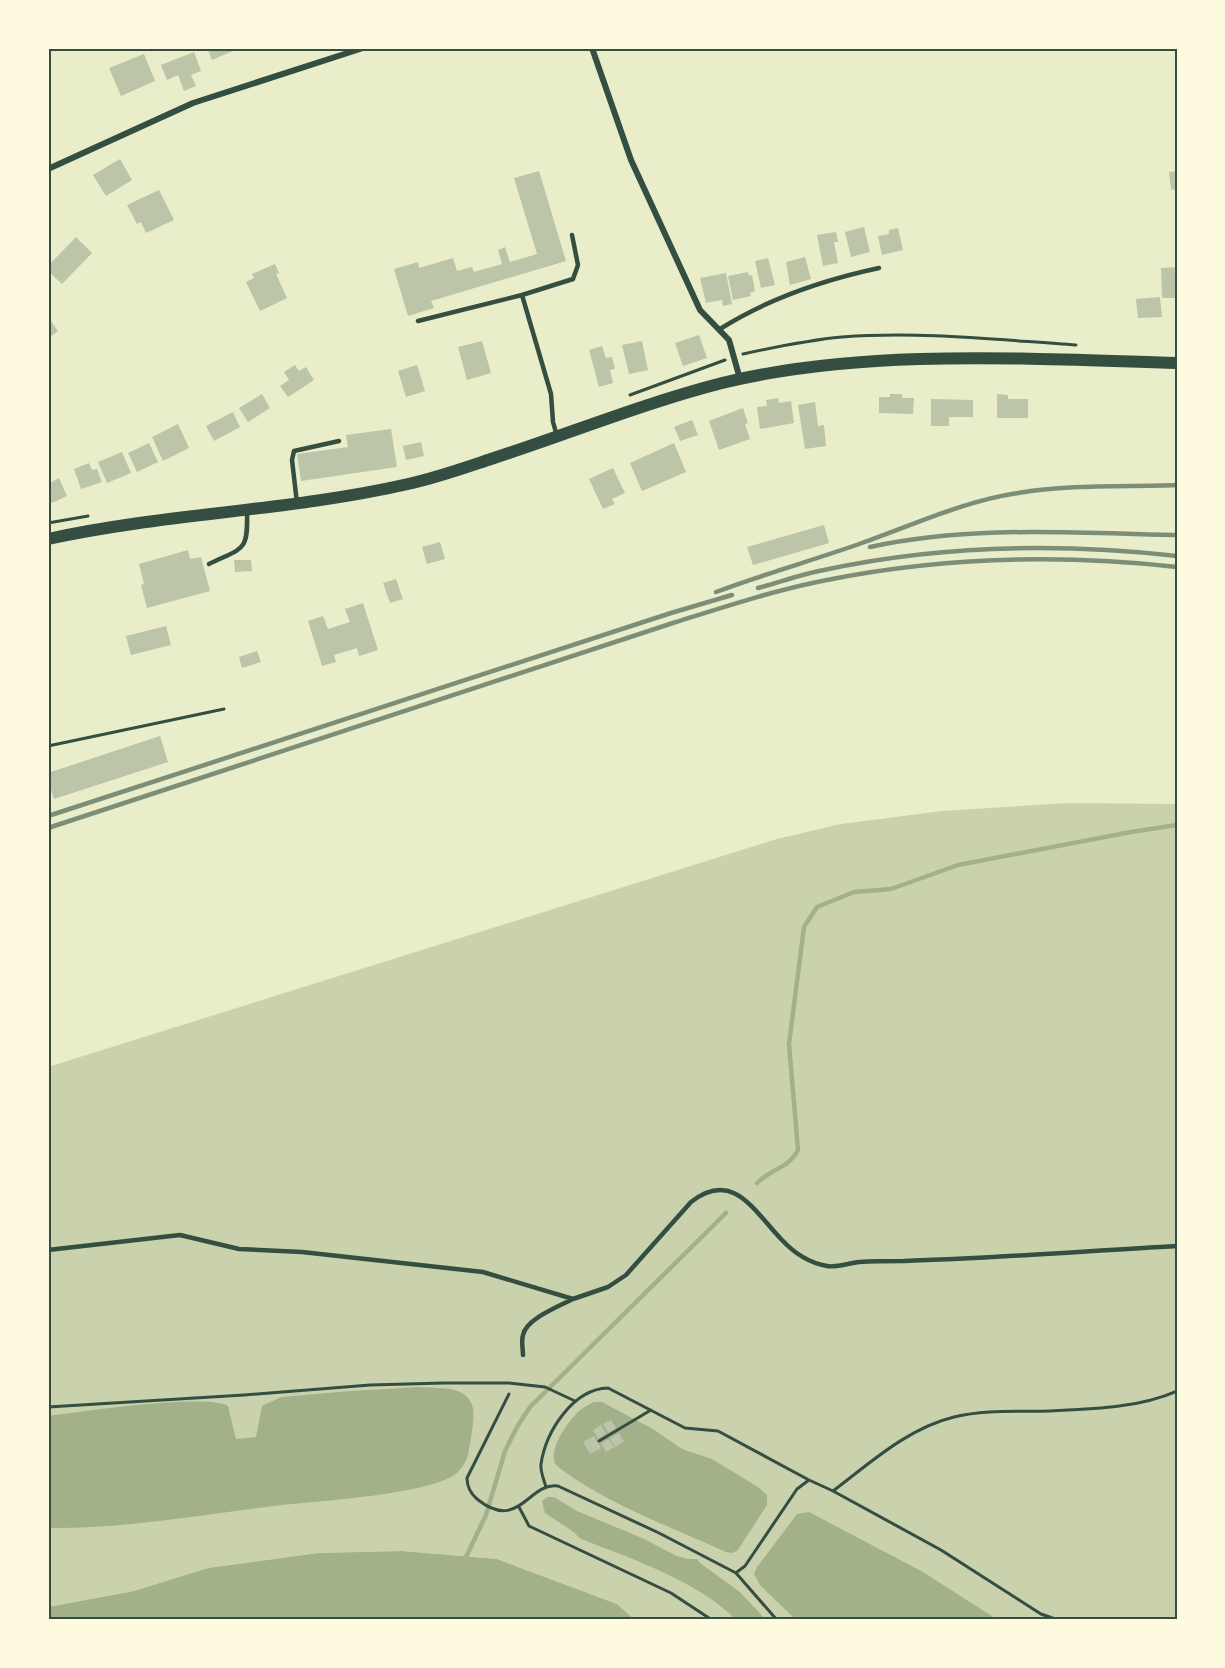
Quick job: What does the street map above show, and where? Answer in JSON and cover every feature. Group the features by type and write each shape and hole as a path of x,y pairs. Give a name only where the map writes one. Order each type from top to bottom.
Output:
{"main road":[{"path":"48,539 247,509 332,499 411,484 454,472 658,402 777,371 841,364 928,360 1177,363"}],"street":[{"path":"48,169 193,104 363,48"},
{"path":"592,48 631,160 700,310 729,340 741,379"}],"lane":[{"path":"418,321 522,295 573,279 578,265 572,235"},
{"path":"720,329 748,311 781,296 879,268"},
{"path":"522,295 551,394 553,422 558,437"},
{"path":"297,503 292,460 294,451 339,441"},
{"path":"210,564 244,544 248,536 247,509"},
{"path":"523,1355 523,1334 528,1326 546,1313 573,1299 608,1287 626,1275 691,1202 717,1189 737,1194 754,1209 782,1241 805,1258 831,1267 859,1262 960,1259 1177,1246"},
{"path":"48,1250 180,1235 239,1249 302,1252 483,1272 573,1299"}],"path":[{"path":"48,746 224,709"},
{"path":"48,1407 243,1395 370,1384 444,1383 509,1383 545,1387 575,1401"},
{"path":"546,1487 541,1468 556,1426 575,1401 588,1392 608,1388 685,1428 718,1431 941,1550 1041,1614 1058,1620"},
{"path":"833,1491 899,1443 938,1422 953,1417 988,1411 1050,1411 1120,1405 1144,1402 1177,1391"},
{"path":"509,1394 469,1473 467,1483 474,1496 490,1506 506,1510 519,1507 537,1491 546,1487 558,1486 659,1533 736,1573 777,1620"},
{"path":"599,1441 651,1410"},
{"path":"736,1573 745,1566 796,1489 809,1480"},
{"path":"519,1507 530,1526 671,1593 712,1620"}],"shaded area":[{"path":"1068,803 1177,804 1177,1620 635,1620 617,1604 497,1559 402,1551 318,1553 208,1568 134,1591 48,1607 48,1067 777,839 841,824 942,811"},
{"path":"419,1387 459,1391 470,1400 473,1408 472,1433 467,1458 457,1473 444,1480 401,1491 348,1499 137,1524 48,1528 48,1416 170,1402 215,1403 228,1406 236,1439 256,1437 262,1406 281,1397"},
{"path":"594,1402 602,1402 653,1429 682,1449 712,1459 767,1495 767,1505 738,1550 732,1553 726,1552 638,1513 594,1490 556,1465 554,1452 564,1430 579,1411"},
{"path":"547,1497 554,1497 577,1511 642,1538 677,1556 697,1559 740,1592 766,1620 736,1620 703,1594 663,1572 581,1539 545,1513 542,1501"},
{"path":"809,1512 923,1572 998,1620 796,1620 760,1585 754,1574 797,1514"},
{"path":"402,1551 497,1559 617,1604 635,1620 48,1620 48,1607 134,1591 208,1568 318,1553"}],"building":[{"path":"207,48 240,48 212,60"},
{"path":"194,52 201,71 191,75 196,86 184,91 178,75 167,80 161,65"},
{"path":"144,54 155,81 121,96 109,68"},
{"path":"120,159 132,180 106,196 93,175"},
{"path":"539,171 566,261 431,301 434,308 408,316 394,269 418,262 419,268 453,258 457,271 472,267 474,272 502,264 498,250 505,247 510,262 537,254 514,178"},
{"path":"1177,171 1177,189 1171,190 1169,172"},
{"path":"159,190 174,220 146,233 141,222 137,224 127,205"},
{"path":"864,227 870,252 851,257 845,232"},
{"path":"898,228 903,250 882,255 878,236 889,234 889,230"},
{"path":"836,232 838,242 834,242 838,263 823,266 817,235"},
{"path":"76,237 92,253 62,284 48,271 48,266"},
{"path":"805,257 811,279 790,285 786,262"},
{"path":"768,258 775,285 761,288 755,261"},
{"path":"275,264 279,273 276,274 287,298 260,311 246,282 254,278 252,274"},
{"path":"1177,267 1177,298 1162,298 1161,268"},
{"path":"748,272 749,276 752,275 755,291 750,293 751,296 733,300 728,276"},
{"path":"726,273 732,304 723,306 722,300 706,303 700,278"},
{"path":"1160,297 1162,317 1138,318 1136,299"},
{"path":"48,317 58,331 48,338"},
{"path":"699,335 707,358 683,366 675,343"},
{"path":"482,341 491,373 467,380 458,347"},
{"path":"642,341 648,370 629,374 622,345"},
{"path":"602,346 606,358 612,357 615,369 610,370 613,383 599,387 589,350"},
{"path":"295,365 299,371 306,367 314,380 288,397 280,386 289,380 284,372"},
{"path":"417,365 425,391 406,397 398,371"},
{"path":"262,394 270,408 248,422 239,408"},
{"path":"890,394 902,394 902,398 914,398 913,414 879,413 879,397 890,397"},
{"path":"997,394 1008,395 1008,399 1028,399 1028,418 997,418"},
{"path":"778,398 779,403 791,401 794,423 760,429 757,407 767,406 766,400"},
{"path":"931,399 973,400 973,417 949,417 949,426 931,426"},
{"path":"815,402 818,426 824,425 826,446 805,449 798,405"},
{"path":"743,408 750,439 719,450 709,421"},
{"path":"233,412 240,427 214,441 206,426"},
{"path":"692,420 698,435 680,441 674,427"},
{"path":"178,424 189,448 163,461 152,437"},
{"path":"391,429 397,467 301,481 297,454 348,447 346,435"},
{"path":"421,442 424,456 406,460 403,446"},
{"path":"149,443 158,462 137,472 128,453"},
{"path":"674,443 686,472 642,491 630,463"},
{"path":"122,452 131,473 107,483 98,462"},
{"path":"89,463 92,470 97,469 102,482 81,489 74,469"},
{"path":"613,468 625,493 612,499 615,504 603,509 589,479"},
{"path":"59,478 67,496 52,503 48,495 48,484"},
{"path":"824,525 829,543 753,565 747,547"},
{"path":"440,542 445,559 427,564 422,547"},
{"path":"188,550 190,559 201,557 210,591 147,608 139,564"},
{"path":"234,560 251,560 252,571 235,572"},
{"path":"396,579 403,599 390,603 383,583"},
{"path":"363,603 378,650 359,656 357,648 334,655 336,662 322,666 308,621 323,616 328,629 350,622 345,609"},
{"path":"166,626 171,645 131,655 126,636"},
{"path":"257,651 261,662 242,668 239,657"},
{"path":"160,736 168,762 54,799 48,773"},
{"path":"611,1420 616,1428 608,1433 603,1424"},
{"path":"601,1425 606,1434 598,1439 593,1430"},
{"path":"619,1433 624,1442 615,1447 610,1438"},
{"path":"594,1436 601,1448 590,1454 583,1442"},
{"path":"609,1439 614,1447 606,1452 601,1443"}],"waterway":[{"path":"757,1183 785,1165 798,1150 789,1044 804,927 817,907 854,892 891,889 958,865 1177,825"},
{"path":"466,1557 486,1515 505,1451 530,1407 726,1213"}],"railway":[{"path":"716,592 862,543 939,514 998,497 1057,488 1177,485"},
{"path":"870,547 908,540 985,533 1062,532 1177,535"},
{"path":"758,588 799,576 868,562 956,551 1089,549 1177,556"},
{"path":"48,828 673,623 808,584 871,572 958,562 1089,560 1177,567"},
{"path":"48,816 732,595"}]}
